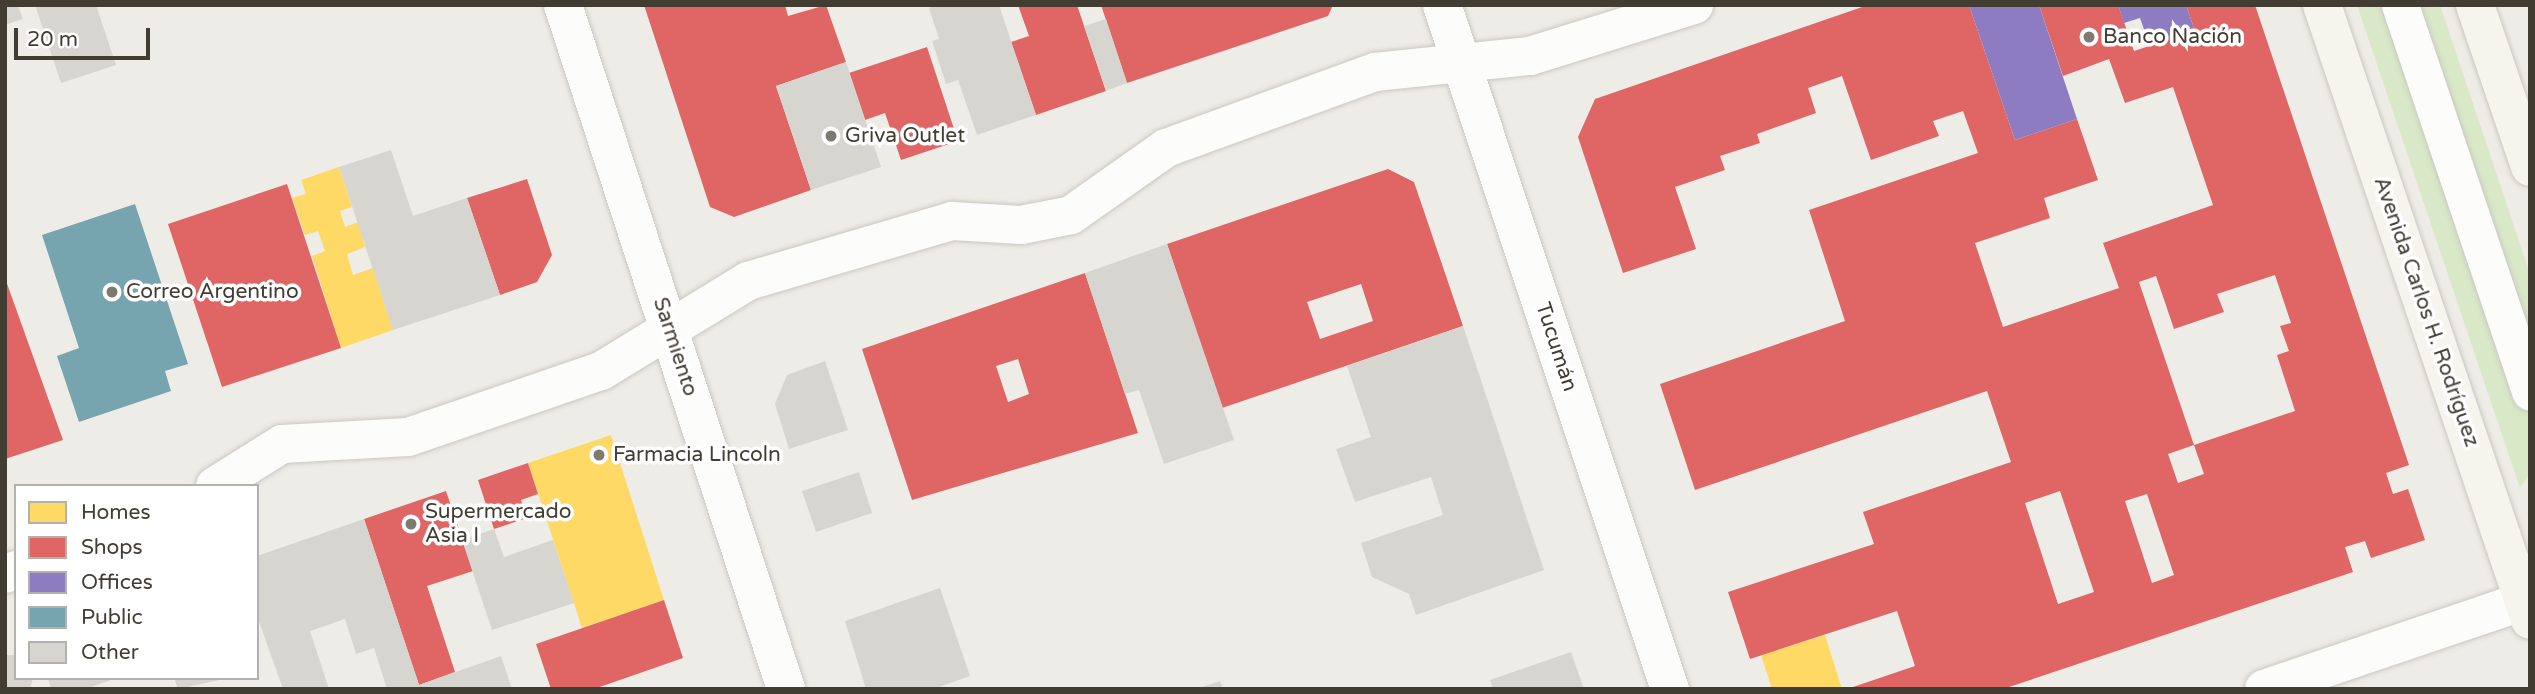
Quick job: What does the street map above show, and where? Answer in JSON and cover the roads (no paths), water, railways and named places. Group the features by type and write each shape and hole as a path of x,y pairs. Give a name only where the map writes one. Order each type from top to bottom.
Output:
{"main road":[{"name":"Avenida Carlos H. Rodríguez","path":"2322,5 2528,607"},
{"path":"2475,5 2530,166"}],"street":[{"name":"Sarmiento","path":"563,5 786,689"},
{"name":"Tucumán","path":"1442,5 1670,689"},
{"path":"218,484 282,444 408,436 588,376 748,281 938,225 1021,225 1071,215 1185,140 1382,69 1541,54 1694,5"},
{"path":"2400,5 2530,392"},
{"path":"2264,689 2528,607"}],"place":[{"name":"Banco Nación","path":"2089,37"},
{"name":"Griva Outlet","path":"831,136"},
{"name":"Correo Argentino","path":"112,292"},
{"name":"Farmacia Lincoln","path":"599,455"},
{"name":"Supermercado Asia I","path":"411,524"}]}
